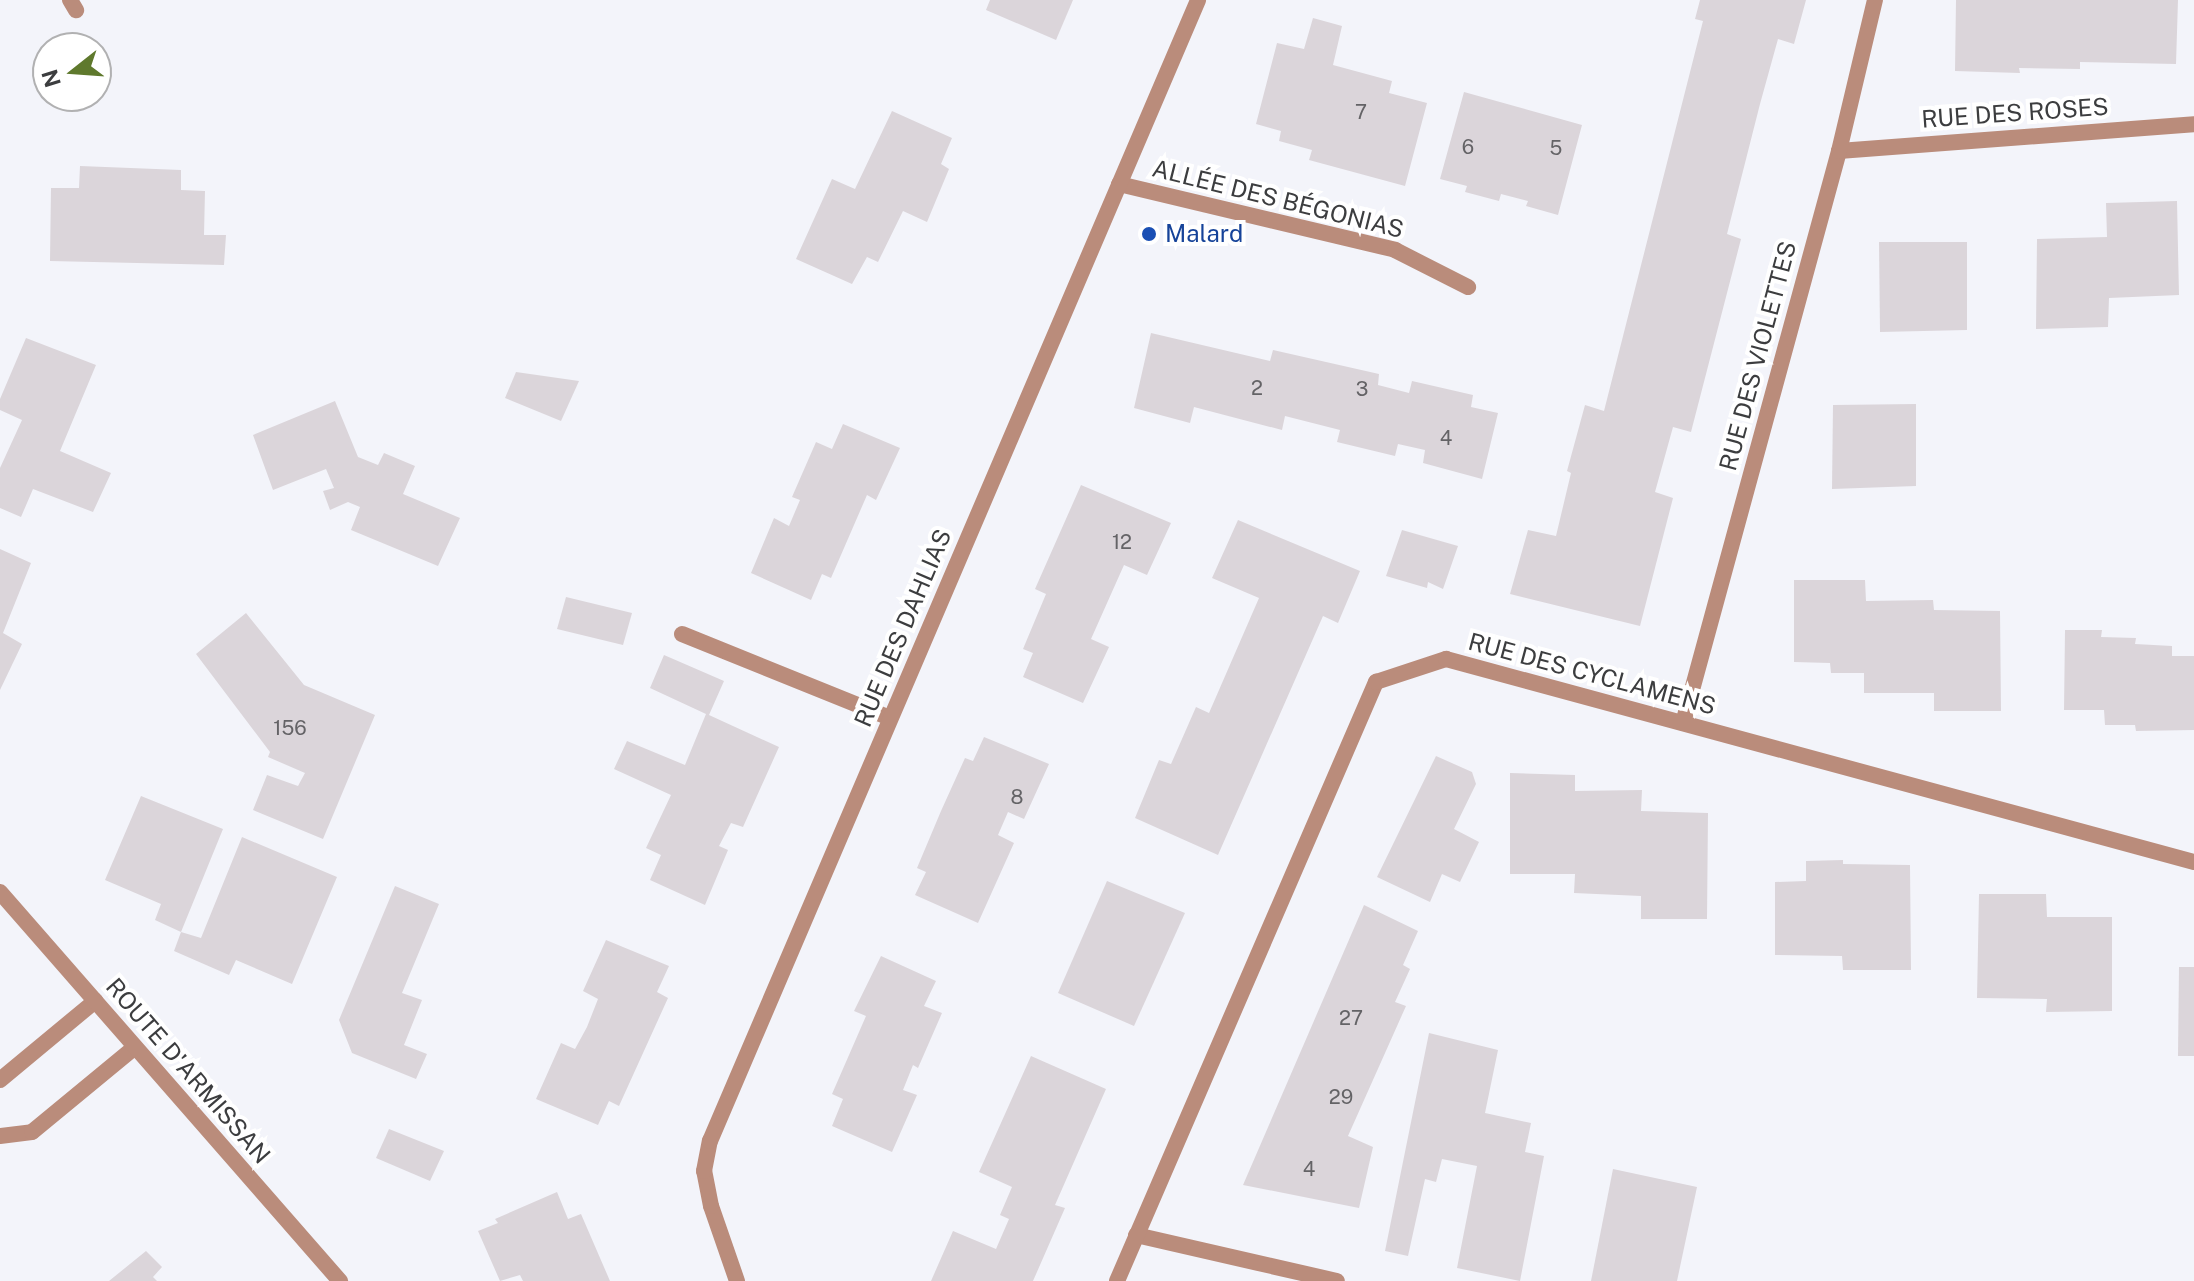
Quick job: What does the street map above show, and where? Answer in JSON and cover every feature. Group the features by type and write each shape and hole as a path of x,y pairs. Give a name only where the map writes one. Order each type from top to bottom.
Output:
{"street":[{"name":"RUE DES DAHLIAS","path":"737,1281 711,1206 704,1171 710,1141 1198,0"},
{"name":"RUE DES VIOLETTES","path":"1683,723 1839,151 1875,0"},
{"name":"RUE DES ROSES","path":"1839,151 2194,124"},
{"name":"ALLÉE DES BÉGONIAS","path":"1119,184 1395,250 1468,287"},
{"path":"682,634 890,718"},
{"name":"RUE DES CYCLAMENS","path":"1117,1281 1376,682 1446,659 2194,862"},
{"name":"ROUTE D'ARMISSAN","path":"0,892 340,1281"},
{"path":"0,1080 95,1001"},
{"path":"0,1136 32,1132 134,1048"},
{"path":"1136,1235 1337,1281"}],"building":[{"path":"990,0 1073,0 1056,40 986,10"},
{"path":"1700,0 1806,0 1794,44 1778,39 1760,104 1727,234 1741,239 1691,432 1673,427 1655,492 1673,498 1640,626 1510,594 1528,530 1556,536 1571,473 1567,471 1585,405 1604,411 1703,21 1695,19"},
{"path":"1956,0 2178,0 2176,64 2080,62 2080,69 2019,68 2020,73 1955,71"},
{"path":"1313,18 1342,26 1333,65 1392,81 1389,93 1427,103 1405,186 1309,160 1312,150 1279,141 1281,131 1256,124 1277,43 1304,49"},
{"path":"1464,92 1582,125 1558,215 1526,206 1528,201 1501,194 1499,201 1465,192 1467,186 1440,179"},
{"path":"892,111 952,138 941,164 949,169 927,222 903,211 878,262 867,257 852,284 796,259 832,179 855,189"},
{"path":"80,166 181,170 181,190 205,191 204,235 226,235 224,265 50,261 51,188 79,188"},
{"path":"2177,201 2179,295 2109,298 2108,327 2036,329 2037,239 2107,237 2106,203"},
{"path":"1879,242 1967,242 1967,330 1880,332"},
{"path":"1151,333 1270,361 1273,350 1379,374 1378,385 1409,393 1412,381 1473,395 1471,407 1498,413 1482,479 1423,463 1425,450 1398,444 1395,456 1337,442 1340,430 1285,416 1282,430 1194,407 1190,423 1134,408"},
{"path":"26,338 96,365 60,451 111,473 93,512 33,489 21,517 0,508 0,468 22,420 0,410 0,399"},
{"path":"516,372 579,381 561,421 505,398"},
{"path":"335,401 358,457 378,465 384,453 415,466 403,494 460,518 438,566 351,530 360,507 348,502 330,510 323,491 334,488 326,469 273,490 253,435"},
{"path":"1916,404 1916,486 1832,489 1833,405"},
{"path":"843,424 900,448 876,500 867,495 831,578 822,574 811,600 751,573 774,518 789,526 800,500 792,497 816,442 832,449"},
{"path":"1081,485 1171,523 1147,575 1124,565 1091,639 1109,647 1083,703 1023,677 1033,653 1023,649 1046,594 1035,589"},
{"path":"1238,520 1360,571 1338,623 1323,616 1218,855 1135,818 1159,760 1171,764 1196,707 1209,713 1259,598 1212,578"},
{"path":"1402,530 1458,546 1443,589 1428,582 1427,588 1386,576"},
{"path":"0,549 31,563 3,633 22,644 0,690"},
{"path":"1794,580 1865,580 1866,601 1933,600 1934,610 2000,611 2001,711 1934,711 1934,693 1864,693 1864,673 1831,673 1830,663 1794,662"},
{"path":"566,597 632,613 623,645 557,629"},
{"path":"246,613 304,685 375,715 323,839 253,810 267,775 298,786 305,773 268,757 270,752 196,654"},
{"path":"2065,630 2102,630 2101,637 2136,638 2135,644 2172,646 2172,656 2194,656 2194,730 2136,731 2135,725 2105,725 2104,710 2064,710"},
{"path":"664,655 724,681 709,715 779,747 743,827 731,823 719,846 728,850 705,905 650,880 661,855 646,848 671,795 614,769 627,741 685,765 706,714 650,688"},
{"path":"984,737 1049,764 1024,819 1008,812 998,835 1014,843 978,923 915,895 926,872 917,868 941,811 965,758 973,761"},
{"path":"1436,756 1472,772 1476,784 1454,829 1479,842 1460,882 1442,874 1430,902 1377,877"},
{"path":"1510,773 1575,775 1575,791 1642,790 1641,811 1708,813 1707,919 1641,919 1641,896 1574,893 1575,874 1510,874"},
{"path":"141,796 223,829 181,932 155,920 161,904 105,880"},
{"path":"242,837 337,877 292,984 236,960 229,975 174,951 181,932 201,938"},
{"path":"1843,860 1843,864 1910,865 1911,970 1843,970 1842,956 1775,955 1775,882 1806,881 1806,861"},
{"path":"1107,881 1185,913 1134,1026 1058,993"},
{"path":"395,886 439,904 402,993 422,1000 404,1045 427,1054 416,1079 352,1053 339,1020"},
{"path":"1979,894 2046,894 2047,917 2112,917 2112,1011 2046,1012 2047,999 1977,998"},
{"path":"1364,905 1418,931 1403,965 1410,969 1395,1002 1406,1006 1348,1136 1373,1147 1359,1208 1243,1185"},
{"path":"606,940 669,966 657,992 668,998 619,1106 609,1101 598,1125 536,1099 561,1043 575,1049 587,1027 598,999 583,991"},
{"path":"881,956 936,981 924,1006 942,1013 918,1068 913,1065 903,1090 917,1095 892,1152 832,1126 843,1099 832,1094 866,1016 854,1011"},
{"path":"2179,967 2194,967 2194,1056 2178,1056"},
{"path":"1429,1033 1498,1050 1485,1113 1531,1123 1525,1152 1544,1156 1520,1281 1457,1268 1477,1166 1442,1159 1436,1182 1425,1179 1408,1256 1385,1251"},
{"path":"1031,1056 1106,1089 1055,1205 1065,1208 1033,1281 931,1281 953,1231 996,1249 1009,1219 1000,1215 1012,1187 979,1172"},
{"path":"389,1129 444,1151 430,1181 376,1158"},
{"path":"1613,1169 1697,1187 1677,1281 1591,1281"},
{"path":"557,1192 568,1219 581,1214 610,1281 523,1281 520,1275 500,1281 478,1231 498,1223 495,1219"},
{"path":"146,1251 162,1267 153,1277 157,1281 109,1281"}],"place":[{"name":"Malard","path":"1149,234"}]}
